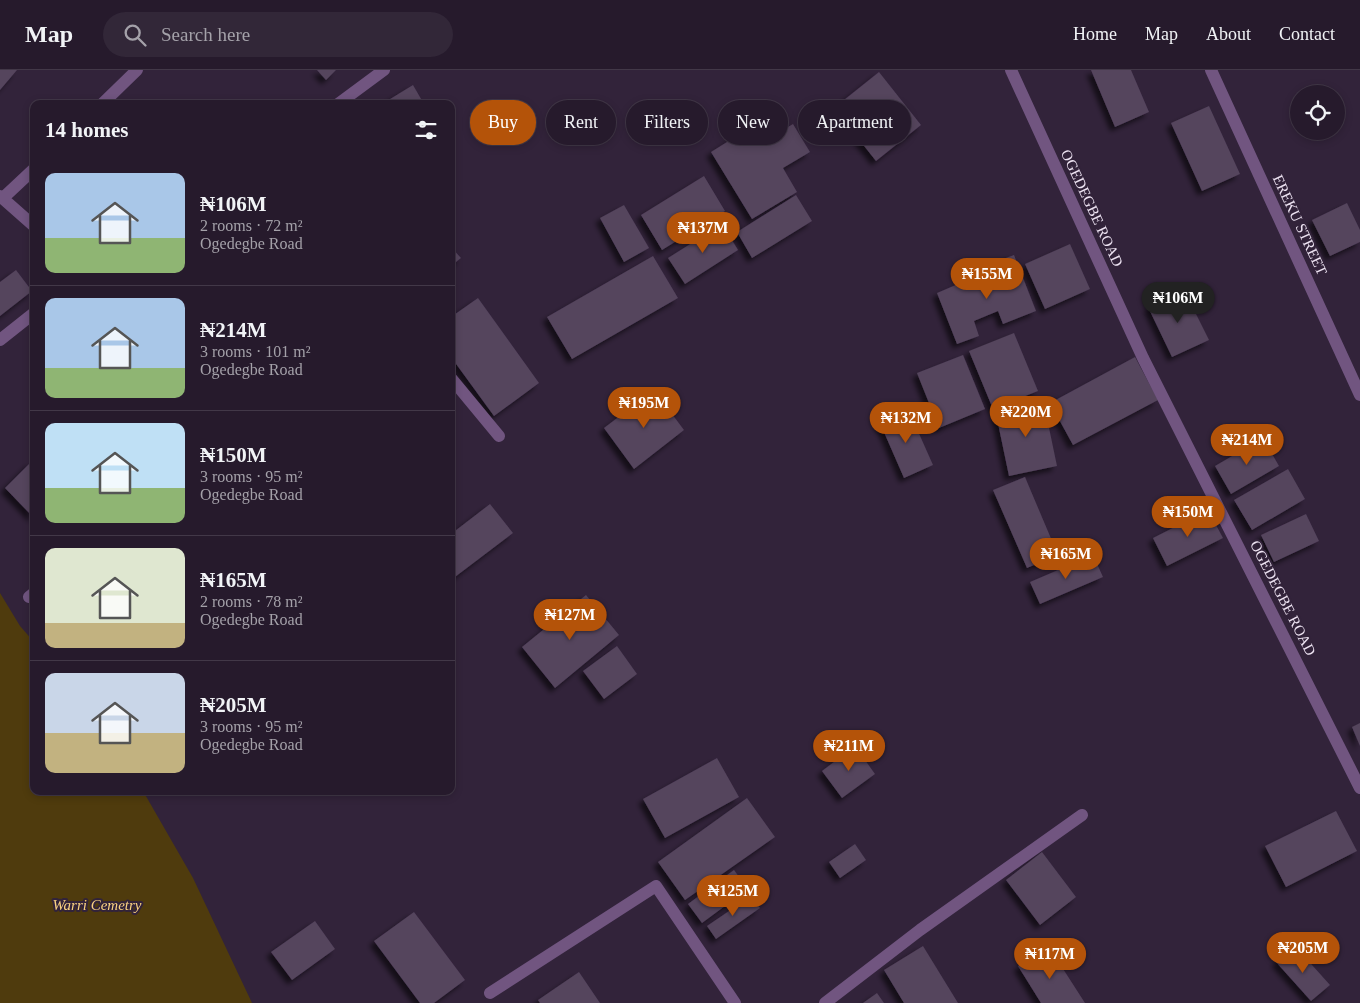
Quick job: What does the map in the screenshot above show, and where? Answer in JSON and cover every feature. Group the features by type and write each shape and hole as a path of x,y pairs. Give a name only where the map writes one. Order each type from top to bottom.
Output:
{"street":[{"path":"106,100 137,70"},
{"path":"343,100 384,70"},
{"name":"OGEDEGBE ROAD","path":"1011,70 1143,358 1360,788"},
{"name":"EREKU STREET","path":"1211,70 1360,394"},
{"path":"30,172 2,197 30,222"},
{"path":"0,340 30,315"},
{"path":"455,383 499,436"},
{"path":"825,1003 920,930 1082,816"},
{"path":"490,993 656,886 735,1003"}],"green space":[{"name":"Warri Cemetry","path":"0,593 20,626 30,637 30,795 145,795 193,878 252,1003 0,1003"}],"building":[{"path":"0,70 17,70 0,90"},
{"path":"317,70 336,70 326,80"},
{"path":"1091,70 1131,70 1149,112 1115,127"},
{"path":"879,72 901,100 844,100"},
{"path":"413,85 422,100 389,100"},
{"path":"1209,106 1240,174 1202,191 1171,123"},
{"path":"911,112 921,125 911,133"},
{"path":"793,124 798,132 798,145 806,145 810,152 783,168 797,192 752,219 711,152 722,145 788,145 788,127"},
{"path":"863,145 896,145 876,161"},
{"path":"704,176 725,211 662,250 641,215"},
{"path":"796,195 812,221 752,258 737,232"},
{"path":"1347,203 1360,230 1360,242 1330,256 1312,220"},
{"path":"624,205 649,248 624,262 600,218"},
{"path":"722,224 738,250 685,284 668,258"},
{"path":"1070,244 1090,289 1045,309 1025,264"},
{"path":"455,251 461,258 455,263"},
{"path":"1014,255 1036,311 1003,324 998,311 974,321 979,336 957,344 937,293 958,284 961,289 992,278 987,265"},
{"path":"653,256 678,298 572,359 547,317"},
{"path":"16,270 30,288 30,293 0,316 0,282"},
{"path":"1184,290 1209,340 1172,357 1148,307"},
{"path":"478,298 539,383 494,416 455,362 455,314"},
{"path":"1014,333 1038,391 993,409 969,351"},
{"path":"963,355 985,409 939,428 917,373"},
{"path":"1135,357 1158,400 1073,445 1050,403"},
{"path":"654,390 684,430 634,469 604,428"},
{"path":"1043,399 1057,466 1009,476 995,409"},
{"path":"909,411 933,465 904,478 880,423"},
{"path":"1263,438 1279,466 1231,494 1215,466"},
{"path":"30,463 30,514 5,488"},
{"path":"1288,469 1305,499 1252,530 1234,500"},
{"path":"1025,477 1058,555 1027,568 993,490"},
{"path":"490,504 513,533 455,577 455,531"},
{"path":"1208,510 1223,538 1167,566 1153,538"},
{"path":"1306,514 1319,541 1274,562 1261,535"},
{"path":"1093,555 1103,577 1040,604 1030,582"},
{"path":"586,595 619,635 555,688 522,647"},
{"path":"617,646 637,674 604,699 583,671"},
{"path":"1360,723 1360,746 1352,727"},
{"path":"855,746 875,774 842,798 822,771"},
{"path":"717,758 739,797 665,838 643,799"},
{"path":"747,798 775,837 685,900 658,862"},
{"path":"1336,811 1357,851 1286,887 1265,846"},
{"path":"855,844 866,860 840,878 829,862"},
{"path":"1042,852 1076,897 1040,925 1006,880"},
{"path":"734,870 748,889 702,923 688,904"},
{"path":"751,896 760,908 716,939 707,926"},
{"path":"414,912 465,980 434,1003 420,1003 374,941"},
{"path":"315,921 335,949 292,980 271,952"},
{"path":"923,946 958,1003 904,1003 884,970"},
{"path":"1295,946 1330,985 1311,1001 1276,962"},
{"path":"1049,947 1085,1003 1041,1003 1018,966"},
{"path":"579,972 600,1003 540,1003 538,1000"},
{"path":"877,993 884,1003 863,1003"}]}
